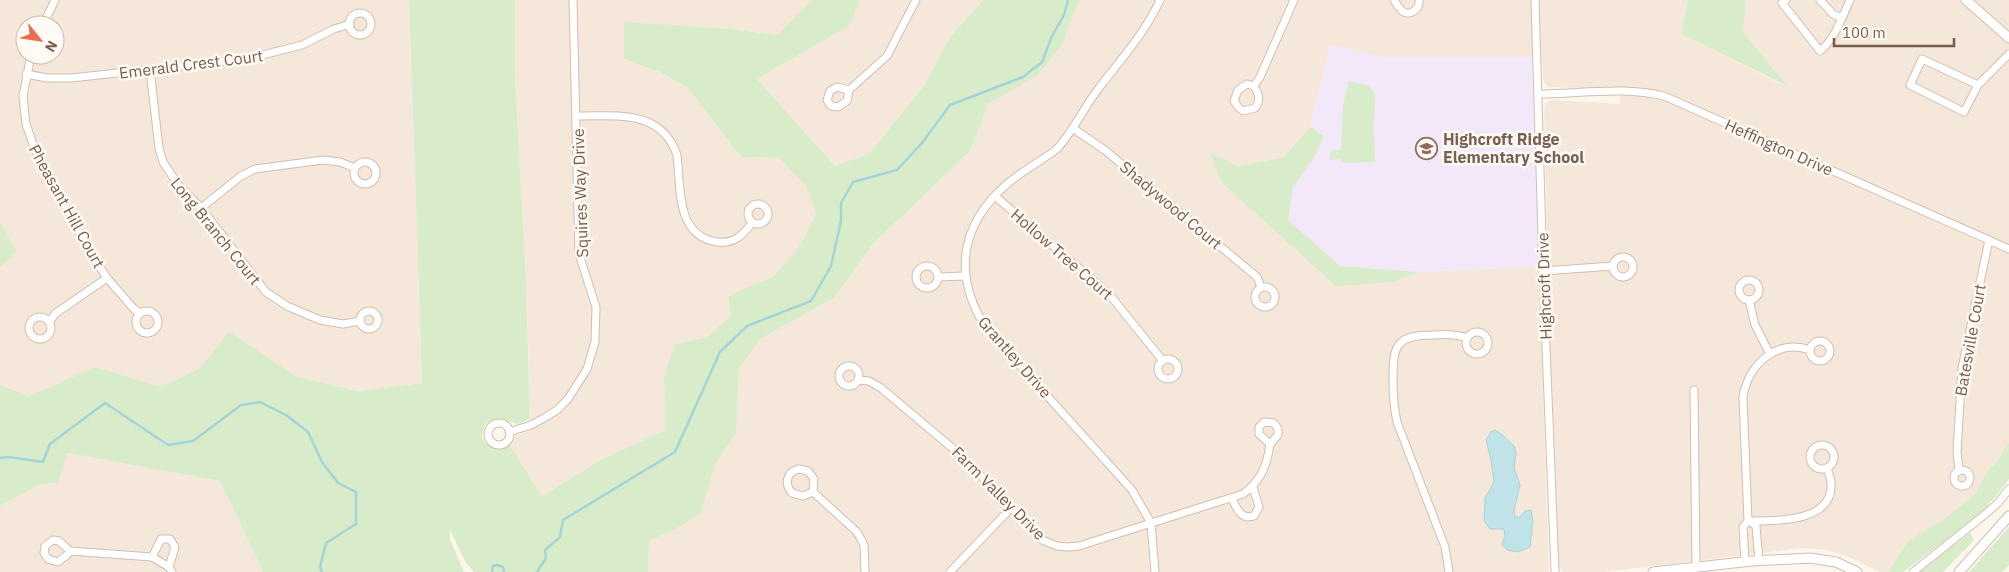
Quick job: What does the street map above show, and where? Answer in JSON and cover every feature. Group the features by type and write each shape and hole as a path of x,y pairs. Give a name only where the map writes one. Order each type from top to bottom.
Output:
{"street":[{"path":"48,15 55,0"},
{"name":"Squires Way Drive","path":"509,432 531,425 544,418 568,399 587,369 595,342 596,307 579,254 573,0"},
{"path":"848,90 887,56 916,0"},
{"name":"Grantley Drive","path":"1155,572 1151,524 1132,490 986,328 977,314 964,276 970,235 984,209 1020,173 1057,149 1074,129 1093,96 1138,39 1160,0"},
{"path":"1254,86 1260,77 1294,0"},
{"path":"1394,0 1401,10 1407,12 1417,10 1419,0"},
{"name":"Highcroft Drive","path":"1535,0 1555,572"},
{"path":"1786,0 1782,2 1820,51 1827,46 1850,0"},
{"path":"1820,0 1833,14 1841,18"},
{"path":"1966,0 2009,38"},
{"name":"Emerald Crest Court","path":"26,74 46,78 71,78 239,60 269,55 302,45 334,29 350,24"},
{"path":"1978,85 1922,59 1910,85 1964,112 1978,85 2009,54"},
{"name":"Pheasant Hill Court","path":"28,65 23,96 24,109 26,124 35,150 89,251 107,278 140,314"},
{"name":"Long Branch Court","path":"150,70 163,162 179,186 201,208 266,292 275,300 320,320 343,324 360,321"},
{"name":"Heffington Drive","path":"1538,94 1632,91 1664,96 2009,249"},
{"path":"577,116 627,116 650,122 663,131 674,146 677,154 683,212 692,229 698,235 716,242 735,241 743,236 752,224"},
{"name":"Shadywood Court","path":"1074,129 1106,151 1257,277 1261,288"},
{"path":"201,208 241,176 255,169 324,160 340,162 355,168"},
{"name":"Hollow Tree Court","path":"995,196 1109,294 1162,361"},
{"name":"Batesville Court","path":"1960,471 1957,451 1962,368 1989,240"},
{"path":"1543,271 1613,266"},
{"path":"938,277 964,276"},
{"path":"49,322 56,313 107,278"},
{"path":"1749,300 1755,325 1770,354"},
{"path":"1449,572 1445,547 1397,422 1392,361 1398,345 1405,339 1416,335 1457,334 1467,338"},
{"path":"1745,562 1743,527 1748,521 1743,397 1746,382 1759,362 1770,354 1791,346 1800,346 1810,350"},
{"name":"Farm Valley Drive","path":"858,380 869,381 881,388 939,435 963,457 1042,540 1067,547 1079,546 1232,499 1253,487 1265,470 1270,444"},
{"path":"1694,390 1696,568"},
{"path":"799,468 808,471 814,479 813,492 803,496 792,493 787,487 786,482 790,473 799,468"},
{"path":"1748,521 1800,518 1818,511 1824,505 1830,491 1831,483 1827,468"},
{"path":"1232,499 1241,514 1246,517 1254,516 1260,507 1253,487"},
{"path":"1914,572 1988,512 2009,489"},
{"path":"813,492 857,532 864,545 865,572"},
{"path":"950,572 1011,508"},
{"path":"1960,572 2009,516"},
{"path":"1748,521 1756,526 1759,561"},
{"path":"70,550 152,556 171,569 175,547 170,539 161,539 152,556"},
{"path":"1653,572 1745,562 1810,558 1836,562 1857,572"}],"shaded area":[{"path":"0,0 409,0 422,383 358,391 297,377 229,333 200,368 161,387 96,367 28,396 0,385 0,267 17,252 0,221"},
{"path":"515,0 811,0 778,35 730,29 624,59 660,72 688,88 741,157 779,158 806,186 816,213 797,250 774,276 728,296 731,315 708,337 675,344 664,376 665,430 599,461 542,496 509,444 517,435 531,430 526,280 515,76"},
{"path":"860,0 983,0 950,37 925,84 870,153 835,166 757,79 849,26"},
{"path":"1080,0 1688,0 1681,34 1785,86 1742,32 1746,0 2009,0 2009,442 2007,448 1998,461 1987,471 1975,494 1944,519 1908,541 1888,572 1880,572 1849,557 1826,550 1802,548 1603,572 1563,572 1559,564 1550,343 1544,110 1546,103 1553,100 1620,104 1620,89 1548,87 1544,83 1541,57 1381,57 1331,45 1310,127 1284,157 1239,166 1211,154 1221,182 1393,282 1419,272 1539,266 1549,572 648,572 649,541 684,525 702,511 715,464 736,434 739,369 760,339 835,297 871,246 971,150 988,104 1037,76 1061,46"},
{"name":"Highcroft Ridge Elementary School","path":"1331,45 1381,57 1532,57 1539,266 1419,272 1340,266 1288,220 1293,187 1313,160 1324,136 1310,127"},
{"path":"67,453 220,481 263,572 0,572 0,506 39,485 59,482"}],"green space":[{"path":"409,0 515,0 515,76 526,280 530,419 518,424 496,419 487,422 482,434 487,445 504,448 509,444 542,496 599,461 665,430 664,376 675,344 708,337 731,315 728,296 774,276 797,250 816,214 806,186 779,158 741,157 688,88 660,72 624,59 624,22 730,29 778,35 811,0 860,0 849,26 757,79 835,166 870,153 925,84 950,37 983,0 1080,0 1061,46 1037,76 988,104 971,150 871,246 835,297 760,339 739,369 736,434 715,464 702,511 684,525 649,541 648,572 474,572 466,563 450,530 450,539 464,572 263,572 220,481 67,453 59,482 39,485 0,506 0,385 28,396 96,367 161,387 200,368 229,332 297,377 358,391 422,383"},
{"path":"1688,0 1746,0 1743,32 1787,86 1681,34"},
{"path":"1348,82 1367,86 1375,94 1375,162 1341,163 1341,159 1330,160 1330,151 1341,150 1343,105"},
{"path":"1310,127 1324,136 1313,160 1293,187 1288,220 1340,266 1419,272 1393,282 1336,286 1221,182 1210,153 1239,166 1284,157"},
{"path":"0,221 17,252 0,267"},
{"path":"2009,442 2009,479 1980,514 1903,572 1888,572 1908,541 1944,519 1975,494 1987,471 1998,461"},
{"path":"2009,527 2009,565 2002,572 1969,572"},
{"path":"1970,533 1974,540 1943,572 1920,572"}],"water":[{"path":"1495,430 1514,446 1516,453 1514,468 1520,485 1514,511 1515,517 1520,517 1525,511 1531,510 1533,521 1530,547 1518,552 1507,550 1502,544 1505,536 1504,529 1490,529 1484,521 1485,498 1494,482 1486,440 1491,432"}],"waterway":[{"path":"537,572 546,558 545,550 560,537 563,520 675,452 720,352 747,326 811,301 831,266 841,221 841,203 853,182 897,170 922,143 950,105 1023,77 1042,62 1052,36 1064,15 1068,0"},
{"path":"0,458 9,457 43,462 50,444 105,403 168,445 193,441 241,405 260,402 286,415 308,432 322,462 338,483 356,492 356,524 326,543 320,567 322,572"},
{"path":"492,572 493,566 497,565 503,567 504,572"}],"place":[{"name":"Highcroft Ridge Elementary School","path":"1427,148"}]}
